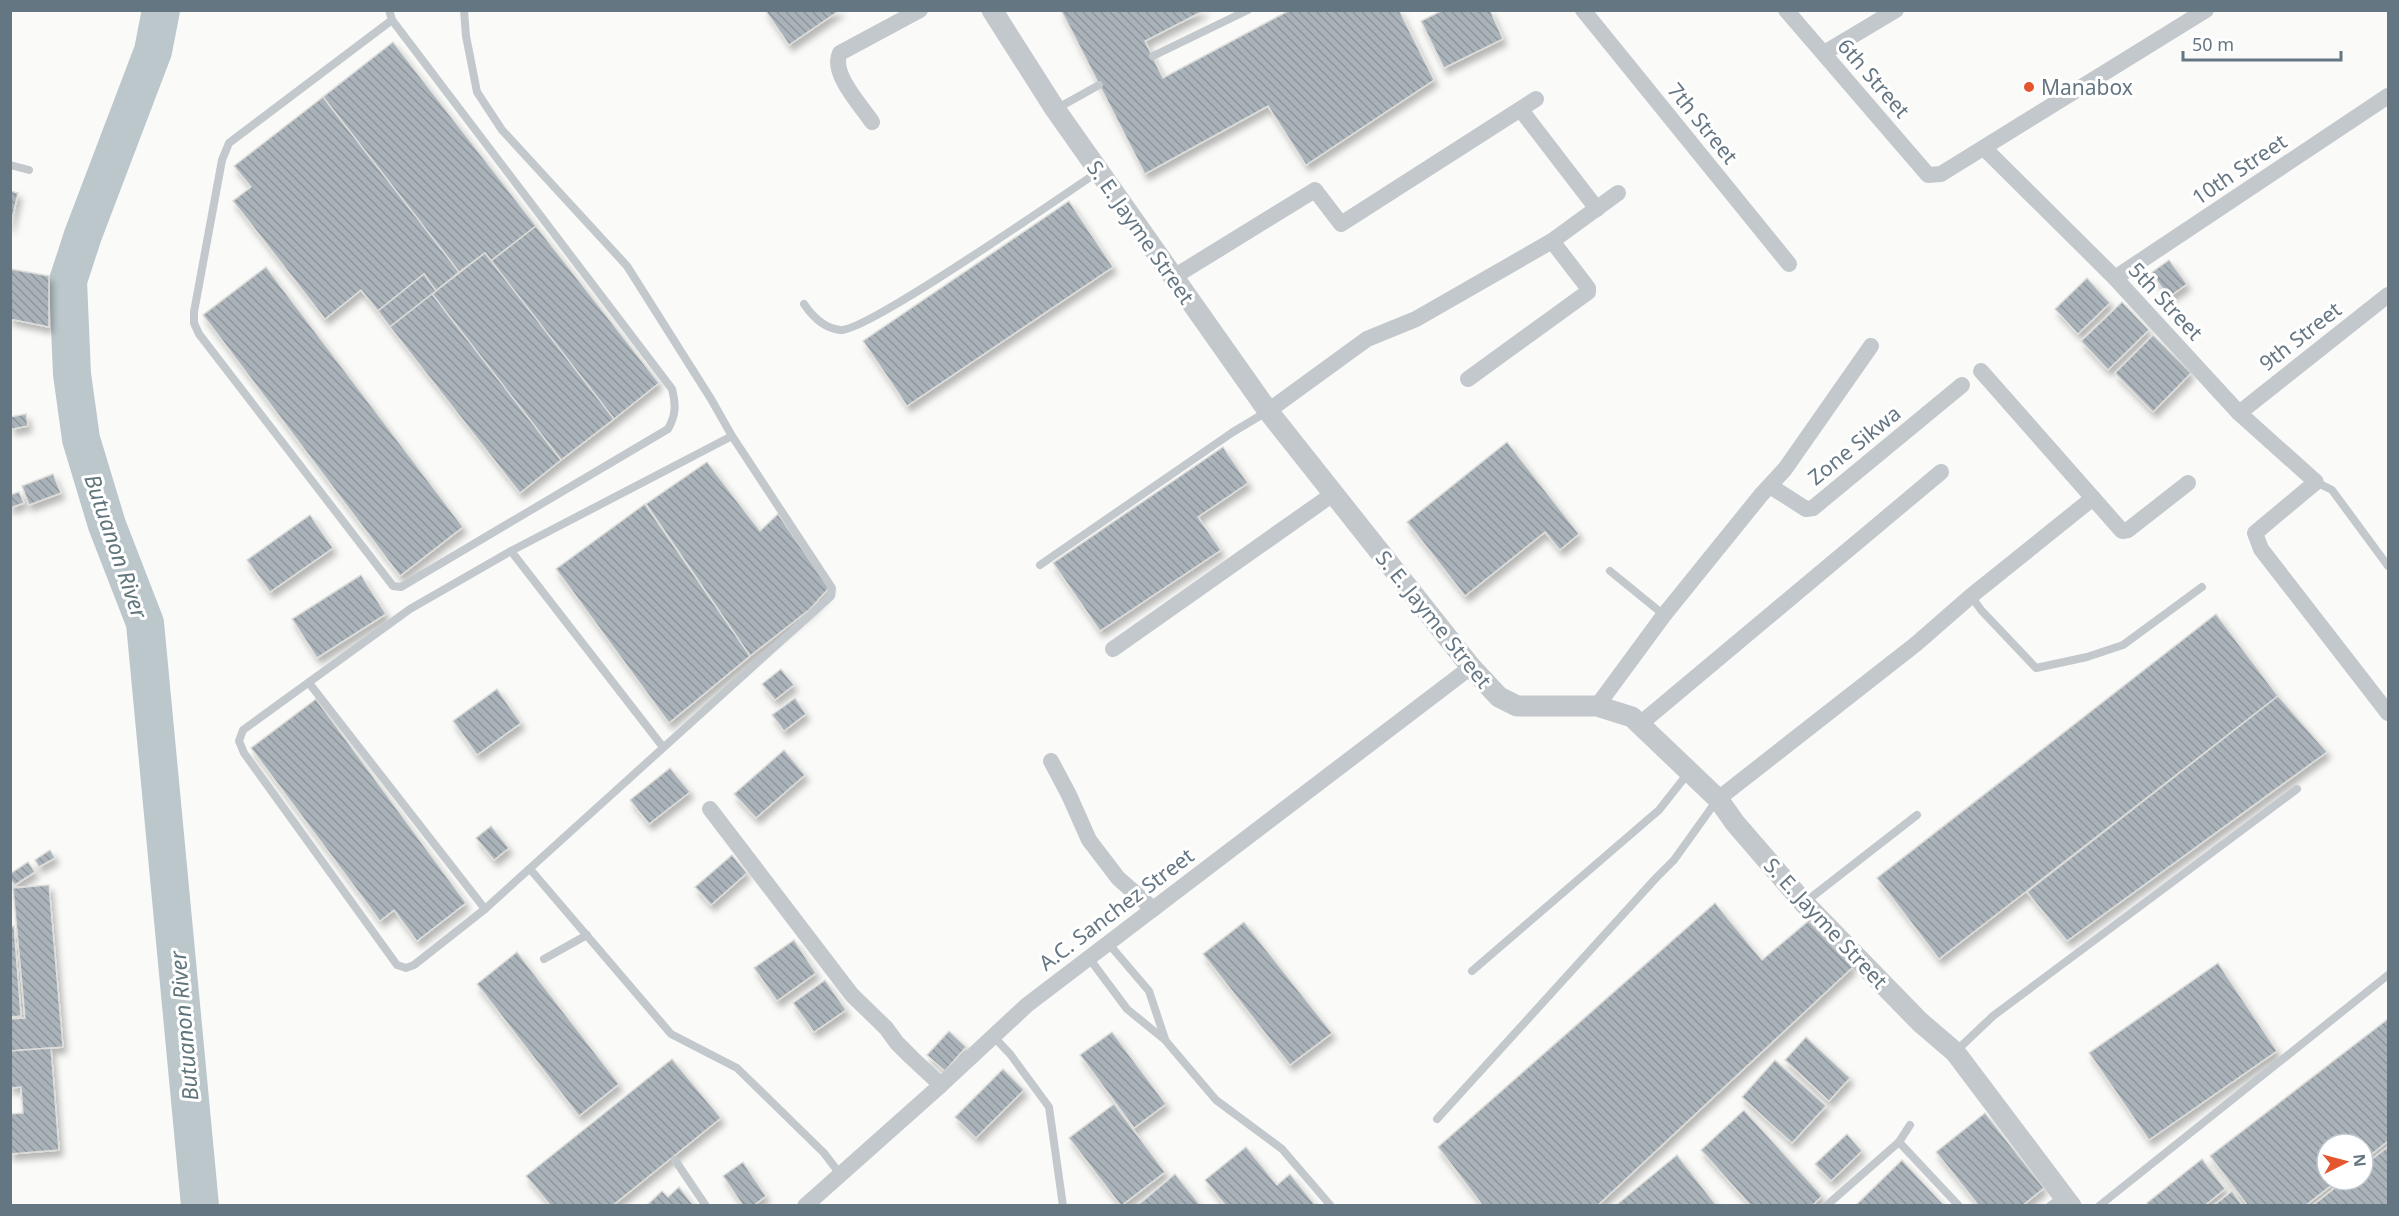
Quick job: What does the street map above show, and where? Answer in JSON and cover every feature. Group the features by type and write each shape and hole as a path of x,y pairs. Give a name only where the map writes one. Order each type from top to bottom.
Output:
{"street":[{"path":"872,122 839,74 836,60 840,53 920,10"},
{"name":"S. E. Jayme Street","path":"992,10 1055,109 1268,411 1471,667 1499,697 1517,706 1597,706 1632,717 1640,724 1718,799 1735,823 1804,903 1920,1022 1955,1052 2062,1202"},
{"name":"7th Street","path":"1583,10 1789,264"},
{"name":"6th Street","path":"1786,10 1928,175 1941,174 1984,148"},
{"path":"1824,53 1896,10"},
{"path":"1984,148 2206,10"},
{"name":"10th Street","path":"2115,278 2388,96"},
{"path":"1172,278 1315,190 1341,224 1536,99"},
{"path":"1521,110 1597,209"},
{"name":"5th Street","path":"1984,148 2115,278 2239,413 2316,482"},
{"path":"1268,411 1367,339 1416,319 1552,241 1618,193"},
{"path":"1468,379 1588,292 1588,288 1552,241"},
{"name":"9th Street","path":"2239,413 2388,295"},
{"path":"1597,706 1664,615 1785,469 1871,346"},
{"path":"1981,371 2122,531 2126,531 2188,483"},
{"name":"Zone Sikwa","path":"1770,486 1806,508 1813,508 1962,385"},
{"path":"1640,724 1941,472"},
{"path":"2316,482 2255,533 2261,549 2388,712"},
{"path":"1113,649 1333,494"},
{"path":"1718,799 1916,644 1971,596 2093,498"},
{"name":"A.C. Sanchez Street","path":"814,1202 840,1174 1027,1005 1471,667"},
{"path":"1051,761 1089,840 1118,878 1153,909"},
{"path":"710,809 852,994 886,1028 897,1043 941,1085"}],"lane":[{"path":"388,10 392,20 672,389 675,402 675,417 668,429 401,587 393,586 199,334 194,323 194,312 222,160 229,143 392,20"},
{"path":"464,10 466,36 477,92 502,130 627,266 732,436 833,592 823,604 486,909 414,965 406,968 397,965 244,753 239,741 243,730 410,609 511,551 732,436"},
{"path":"1153,56 1248,10"},
{"path":"1055,109 1099,85"},
{"path":"10,165 29,170"},
{"path":"804,304 813,317 827,325 840,330 856,327 902,302 1099,172"},
{"path":"1040,565 1233,432 1268,411"},
{"path":"2316,482 2331,490 2388,566"},
{"path":"511,551 663,747"},
{"path":"1610,571 1664,615"},
{"path":"1971,596 1981,610 2036,668 2087,657 2123,645 2202,587"},
{"path":"309,683 486,909"},
{"path":"1472,971 1659,810 1689,772"},
{"path":"1955,1052 1993,1016 2297,789"},
{"path":"1437,1119 1674,860 1718,799"},
{"path":"1804,903 1917,814"},
{"path":"530,869 671,1034 738,1068 824,1153 840,1174"},
{"path":"544,958 587,935"},
{"path":"1108,943 1149,991 1165,1040"},
{"path":"1089,958 1127,1009 1165,1040 1216,1100 1282,1149 1331,1206"},
{"path":"2099,1206 2388,975"},
{"path":"994,1037 1010,1054 1049,1107 1063,1206"},
{"path":"1826,1206 1899,1142 1910,1125"},
{"path":"1899,1142 1959,1206"},
{"path":"675,1160 705,1206"}],"building":[{"path":"765,10 840,10 789,45"},
{"path":"1061,10 1205,10 1145,41 1163,78 1290,10 1399,10 1434,80 1306,165 1268,106 1145,174"},
{"path":"1443,10 1490,10 1503,39 1444,68 1421,21"},
{"path":"393,42 536,226 491,261 485,253 459,272 323,97"},
{"path":"323,97 459,272 436,291 424,274 378,311 361,290 325,319 233,201 251,187 234,166"},
{"path":"10,191 18,193 10,228"},
{"path":"1069,201 1113,267 907,406 863,341"},
{"path":"536,226 659,383 614,419 491,261"},
{"path":"485,253 614,419 561,460 432,294"},
{"path":"2169,260 2187,284 2169,297 2151,273"},
{"path":"266,267 463,527 400,576 203,315"},
{"path":"10,269 49,276 49,327 10,319"},
{"path":"424,274 436,291 390,327 378,311"},
{"path":"2087,278 2110,303 2078,334 2055,309"},
{"path":"432,294 561,460 520,493 390,327"},
{"path":"2122,302 2149,330 2108,370 2081,341"},
{"path":"2153,335 2191,373 2153,412 2115,373"},
{"path":"26,414 28,426 12,429 10,417"},
{"path":"1507,442 1579,534 1560,550 1545,532 1465,596 1407,522"},
{"path":"1223,447 1248,483 1198,517 1221,550 1100,631 1053,563"},
{"path":"707,462 760,531 778,514 829,588 810,609 750,656 646,504"},
{"path":"53,474 61,493 29,505 22,486"},
{"path":"19,492 24,503 10,508 10,495"},
{"path":"645,504 750,656 669,723 556,569"},
{"path":"310,515 333,548 270,592 247,560"},
{"path":"361,575 386,614 317,658 292,619"},
{"path":"2216,614 2278,696 1939,959 1877,878"},
{"path":"781,669 794,685 775,700 762,684"},
{"path":"497,689 521,723 477,755 453,721"},
{"path":"2278,696 2327,752 2067,941 2027,892"},
{"path":"795,698 806,714 784,731 772,715"},
{"path":"316,699 466,903 417,941 394,910 380,921 251,748"},
{"path":"784,750 805,775 756,818 734,794"},
{"path":"670,768 690,792 649,824 630,800"},
{"path":"491,826 509,848 494,860 476,838"},
{"path":"50,850 55,858 39,867 35,860"},
{"path":"732,855 747,873 711,905 695,887"},
{"path":"28,862 35,872 15,885 10,879 10,874"},
{"path":"49,885 63,1047 10,1051 10,1019 25,1018 13,888"},
{"path":"1715,903 1762,960 1812,918 1853,967 1597,1206 1483,1206 1438,1147"},
{"path":"1244,922 1332,1033 1290,1065 1203,954"},
{"path":"14,926 21,1016 10,1017 10,927"},
{"path":"794,940 816,973 777,1001 754,968"},
{"path":"517,952 619,1084 579,1116 477,984"},
{"path":"2218,963 2277,1051 2149,1140 2089,1053"},
{"path":"825,980 846,1010 814,1032 793,1003"},
{"path":"2388,1019 2388,1141 2375,1151 2375,1132 2315,1132 2315,1192 2323,1192 2305,1206 2248,1206 2210,1156"},
{"path":"949,1031 966,1047 945,1071 927,1055"},
{"path":"1112,1032 1166,1104 1134,1128 1080,1055"},
{"path":"1806,1037 1850,1078 1829,1101 1785,1060"},
{"path":"51,1048 59,1150 10,1154 10,1114 23,1113 21,1087 10,1088 10,1051"},
{"path":"672,1059 721,1118 612,1206 551,1206 526,1176"},
{"path":"1775,1060 1826,1106 1792,1143 1742,1097"},
{"path":"1003,1069 1024,1090 976,1138 955,1117"},
{"path":"1114,1104 1165,1172 1121,1206 1069,1138"},
{"path":"1744,1110 1822,1196 1812,1206 1751,1206 1701,1150"},
{"path":"1985,1113 2044,1188 2022,1206 1979,1206 1936,1152"},
{"path":"1847,1134 1862,1151 1831,1181 1815,1164"},
{"path":"1246,1147 1277,1185 1290,1174 1316,1206 1226,1206 1205,1180"},
{"path":"2388,1147 2388,1206 2312,1206 2330,1192 2375,1192 2375,1157"},
{"path":"1677,1155 1717,1206 1615,1206"},
{"path":"2202,1159 2225,1189 2204,1206 2149,1206 2147,1203"},
{"path":"1902,1160 1945,1206 1855,1206"},
{"path":"743,1162 766,1196 753,1206 743,1206 723,1176"},
{"path":"1175,1174 1201,1206 1137,1206"},
{"path":"679,1187 694,1206 646,1206 662,1191 668,1197"},
{"path":"2232,1191 2243,1206 2213,1206"}],"waterway":[{"name":"Butuanon River","path":"161,10 153,51 83,235 68,281 72,374 81,439 107,525 145,623 200,1206"}],"place":[{"name":"Manabox","path":"2029,87"}]}
